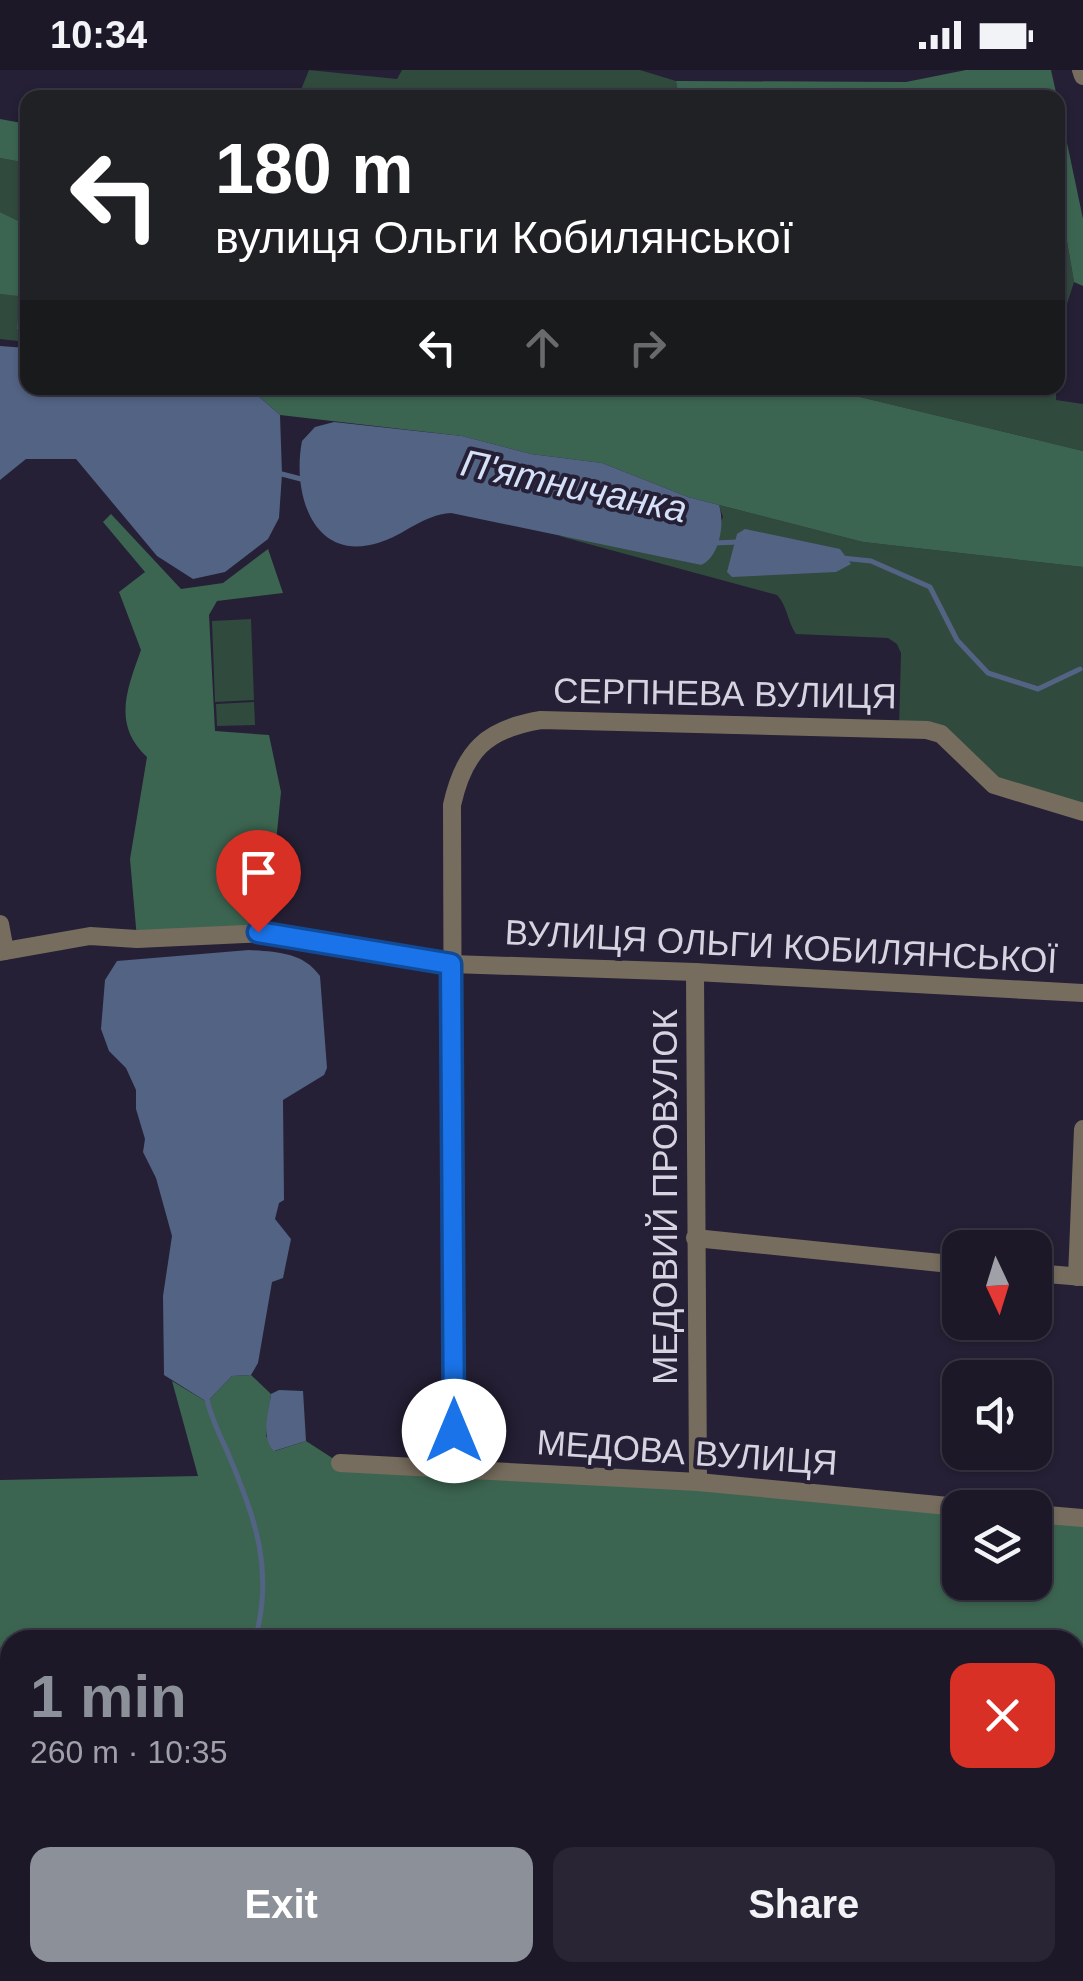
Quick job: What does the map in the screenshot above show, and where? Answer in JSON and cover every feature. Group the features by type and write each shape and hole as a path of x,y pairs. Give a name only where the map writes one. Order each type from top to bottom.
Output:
{"street":[{"name":"СЕРПНЕВА ВУЛИЦЯ","path":"454,1470 452,805 458,778 471,755 489,736 516,724 541,720 928,730 941,734 994,785 1083,812"},
{"path":"0,924 3,952"},
{"name":"ВУЛИЦЯ ОЛЬГИ КОБИЛЯНСЬКОЇ","path":"3,952 90,936 137,939 267,933 451,964 695,972 1083,993"},
{"name":"МЕДОВИЙ ПРОВУЛОК","path":"695,972 698,1482"},
{"path":"1052,1274 1080,1277 1083,1129"},
{"path":"695,1238 942,1263"},
{"name":"МЕДОВА ВУЛИЦЯ","path":"340,1464 698,1482 942,1505"},
{"path":"1052,1515 1083,1518"}],"green space":[{"path":"309,70 397,79 402,70 640,70 676,81 678,90 301,90"},
{"path":"966,70 1051,70 1055,90 678,90 676,81 906,82"},
{"path":"0,119 20,123 20,162 0,158"},
{"path":"1065,133 1083,219 1083,286 1074,282 1065,230"},
{"path":"0,158 20,162 20,222 0,212"},
{"path":"0,212 20,222 20,333 19,296 0,294"},
{"path":"1065,230 1074,282 1065,310"},
{"path":"0,294 19,295 20,341 0,339"},
{"path":"257,395 852,395 1083,451 1083,567 863,542 688,497 602,463 531,454 462,436 280,415"},
{"path":"852,395 1056,395 1056,400 1083,404 1083,451"},
{"path":"719,505 863,542 1083,567 1083,812 994,785 941,734 899,730 901,653 888,638 796,634 777,595 559,536 579,537 701,565 723,517"},
{"path":"111,514 181,589 223,583 268,549 283,593 217,601 209,615 215,731 269,735 281,792 267,933 137,939 130,859 147,757 136,745 126,719 131,679 141,650 119,592 145,572 103,522"},
{"path":"251,619 254,700 215,702 212,621"},
{"path":"254,702 255,725 217,726 216,704"},
{"path":"251,1375 271,1394 266,1436 275,1451 306,1441 340,1463 942,1507 942,1600 1052,1600 1052,1515 1083,1518 1083,1630 0,1630 0,1480 198,1476 172,1381 207,1402 232,1376"}],"water":[{"path":"0,346 20,347 20,395 257,395 280,415 279,518 268,539 225,572 193,579 157,556 76,459 26,459 0,480"},
{"path":"334,422 462,436 531,454 602,463 719,505 719,539 713,555 701,565 451,513 431,517 378,543 337,543 311,519 300,481 302,441 315,427"},
{"path":"745,529 840,549 851,564 836,572 732,577 727,572 737,534"},
{"path":"249,950 297,958 320,976 327,1068 324,1075 283,1100 284,1200 279,1203 275,1219 291,1239 283,1278 272,1282 258,1363 251,1375 232,1376 207,1402 164,1375 163,1296 172,1236 156,1178 143,1152 145,1139 136,1109 136,1090 126,1068 109,1051 101,1029 105,980 117,961"},
{"path":"279,1390 303,1391 306,1441 274,1451 267,1439 266,1424 271,1394"}],"waterway":[{"name":"П'ятничанка","path":"278,473 301,479"},
{"name":"П'ятничанка","path":"714,543 738,542"},
{"name":"П'ятничанка","path":"842,558 871,561 930,587 957,640 988,673 1038,689 1080,669"},
{"path":"207,1399 248,1503 259,1547 263,1591 257,1630"}],"route":[{"path":"258,932 451,964 454,1431"}]}
